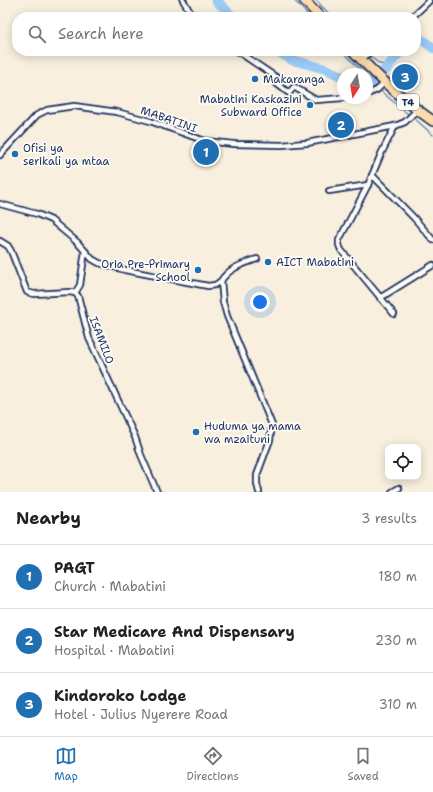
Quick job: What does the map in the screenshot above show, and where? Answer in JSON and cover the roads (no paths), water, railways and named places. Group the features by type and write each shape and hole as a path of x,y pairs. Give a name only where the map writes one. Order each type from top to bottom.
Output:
{"highway":[{"path":"304,0 315,12"},
{"name":"T4","path":"357,56 381,87 433,121"}],"street":[{"path":"183,0 190,12"},
{"path":"418,12 430,1"},
{"path":"244,56 276,77 278,80 277,84 289,93 294,87 316,100 337,98"},
{"path":"361,60 365,56"},
{"path":"373,91 381,87"},
{"name":"MABATINI","path":"0,155 37,115 47,110 74,106 117,112 150,121 205,141 234,144 281,145 307,143 395,126 405,122 417,110"},
{"path":"394,314 341,250 339,240 368,185 395,126"},
{"path":"372,175 414,218 433,240"},
{"path":"329,191 368,185"},
{"path":"0,204 37,214 50,220 77,242 92,259 99,263 125,270 208,286 215,285 231,269 243,263 257,259"},
{"path":"0,241 8,246 12,251 27,292 34,294 75,293 80,285 85,251"},
{"path":"380,298 433,265"},
{"path":"220,281 227,316 272,425 270,440 257,475 259,492"},
{"name":"ISAMILO","path":"75,293 79,300 89,338 135,436 141,455 157,492"},
{"path":"392,492 399,488"}],"waterway":[{"path":"216,0 228,12"},
{"path":"294,0 305,12"},
{"path":"316,0 327,12"},
{"path":"421,40 433,48"},
{"path":"285,56 292,60 326,69 337,74"},
{"path":"347,56 359,68"},
{"path":"369,56 380,64 389,66"},
{"path":"384,71 397,56"},
{"path":"373,85 408,114"},
{"path":"414,118 433,135"}],"place":[{"name":"Kindoroko Lodge","path":"405,77"},
{"name":"Makaranga","path":"255,79"},
{"name":"Mabatini Kaskazini Subward Office","path":"310,105"},
{"name":"Star Medicare And Dispensary","path":"341,125"},
{"name":"PAGT","path":"206,152"},
{"name":"Ofisi ya serikali ya mtaa","path":"15,154"},
{"name":"AICT Mabatini","path":"268,262"},
{"name":"Oria Pre-Primary School","path":"198,270"},
{"name":"Huduma ya mama wa mzaituni","path":"196,432"}]}
